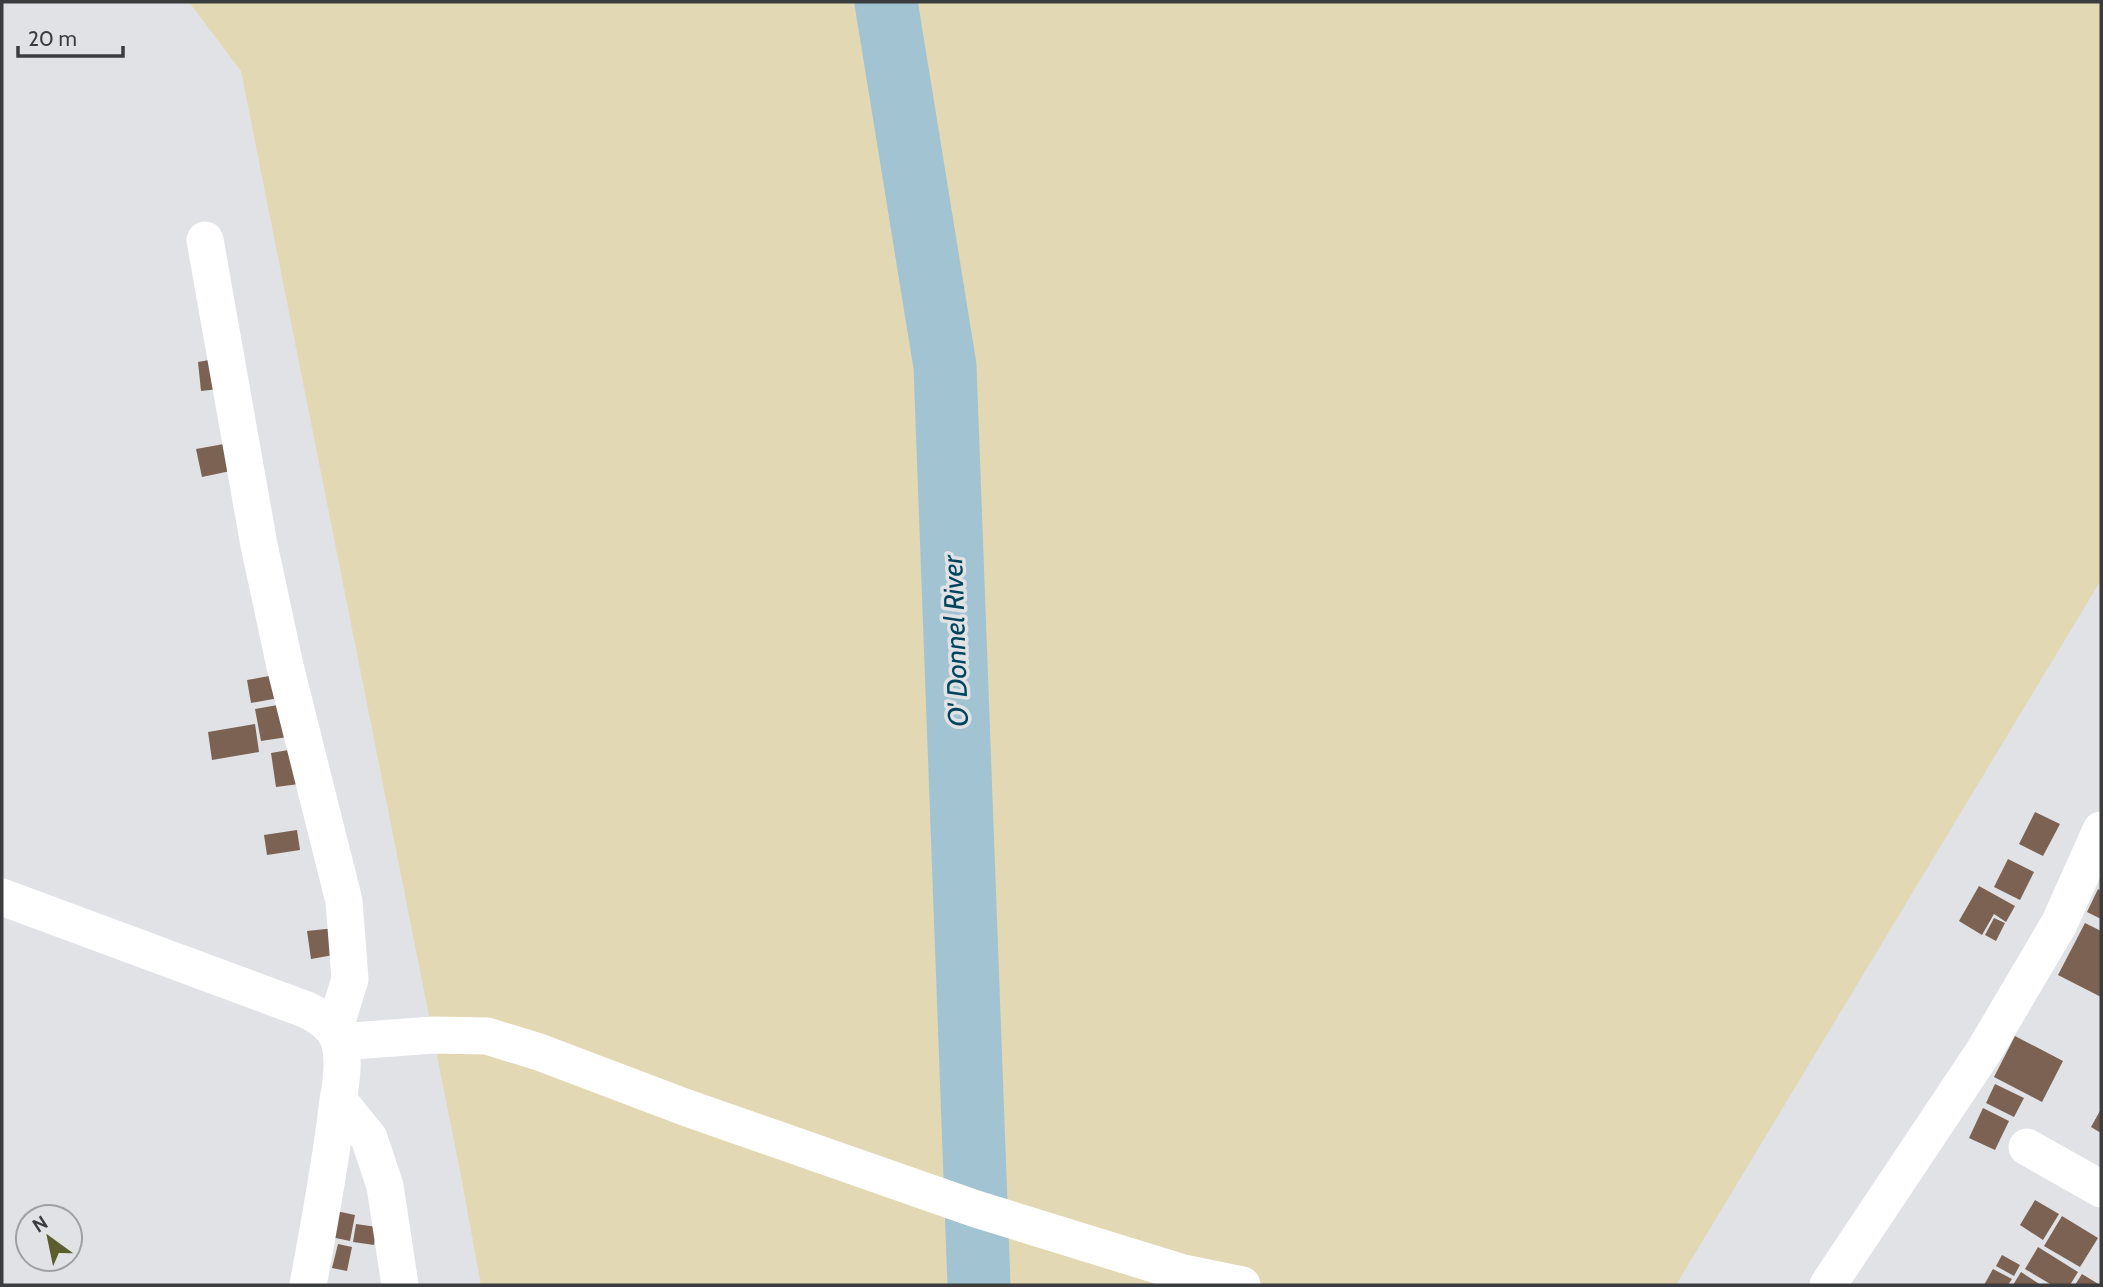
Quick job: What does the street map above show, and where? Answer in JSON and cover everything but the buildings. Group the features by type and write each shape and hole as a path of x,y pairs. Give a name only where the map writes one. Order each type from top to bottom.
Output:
{"street":[{"path":"205,240 262,559 285,666 344,901 350,979 337,1036 342,1064 329,1177 307,1285"},
{"path":"1828,1285 1984,1051 2059,924 2101,830"},
{"path":"2,897 307,1010 323,1018 337,1036"},
{"path":"337,1036 487,1036 540,1052 687,1108 976,1209 1183,1273 1242,1285"},
{"path":"338,1100 369,1138 385,1186 400,1285"},
{"path":"2027,1147 2101,1189"}],"sand":[{"path":"189,2 2101,2 2101,580 1676,1285 481,1285 241,71"}],"waterway":[{"name":"O' Donnel River","path":"886,2 945,366 979,1285"}]}
